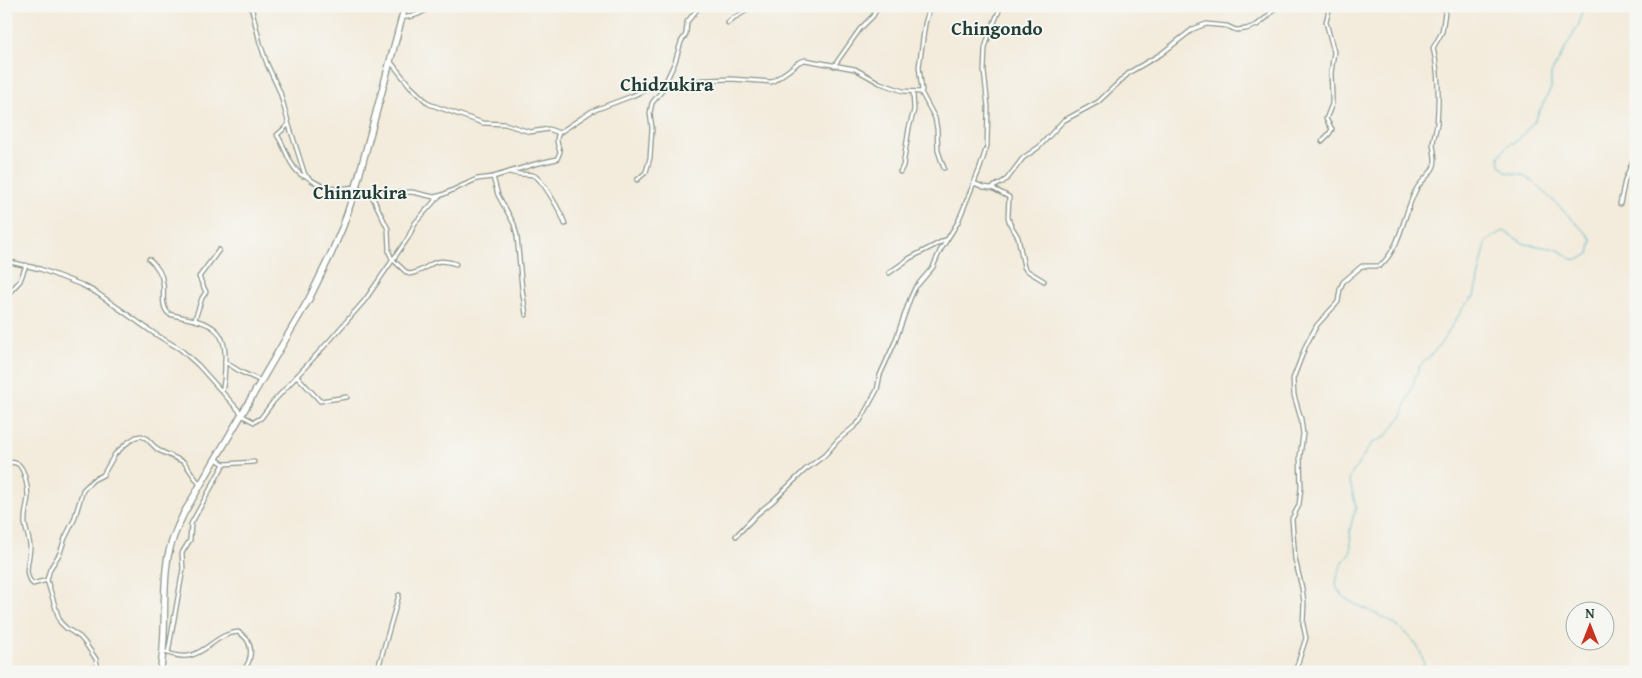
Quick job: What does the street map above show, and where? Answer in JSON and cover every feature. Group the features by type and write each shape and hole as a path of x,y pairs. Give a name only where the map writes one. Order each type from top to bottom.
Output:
{"highway":[{"path":"160,672 166,652 168,557 177,528 320,277 343,226 356,187 405,6"}],"street":[{"path":"251,6 260,43 280,92 305,175"},
{"path":"402,17 405,18 421,13 432,6"},
{"path":"637,180 646,172 650,158 652,128 650,108 661,92 675,62 681,42 686,34 687,22 700,6"},
{"path":"728,23 731,19 742,15 749,6"},
{"path":"834,66 860,30 873,16 878,6"},
{"path":"930,6 925,24 919,67 922,92 935,118 938,151 944,168"},
{"path":"736,536 750,520 785,491 805,470 825,455 838,440 860,421 877,390 880,375 895,342 910,299 918,284 933,267 958,222 987,146 988,107 984,71 985,48 1001,6"},
{"path":"991,188 1007,178 1023,158 1040,147 1063,121 1098,102 1130,72 1161,54 1193,28 1206,24 1227,26 1236,30 1252,27 1266,18 1276,6"},
{"path":"1322,141 1332,129 1326,121 1332,104 1331,73 1334,56 1326,22 1330,6"},
{"path":"1295,672 1306,638 1303,624 1304,603 1295,559 1292,519 1299,505 1301,488 1300,456 1303,434 1294,395 1294,379 1306,344 1317,325 1338,302 1343,282 1362,266 1382,264 1396,242 1416,190 1433,167 1435,160 1433,140 1438,102 1437,63 1432,48 1442,32 1446,6"},
{"path":"390,60 410,86 428,104 484,123 505,124 530,132 549,130 559,133"},
{"path":"6,261 26,265 82,285 97,293 155,334 180,349 222,391 241,414 252,422 259,420 365,300 408,238 415,223 438,196 477,179 493,177 557,159 560,152 556,138 559,133 592,111 665,82 684,83 731,79 772,82 801,60 855,69 880,83 903,91 922,92"},
{"path":"900,172 903,166 914,110 913,92"},
{"path":"289,125 277,135 282,141 296,171 322,186 336,189 356,187 371,194 412,192 438,196"},
{"path":"1620,204 1625,180 1636,153"},
{"path":"509,172 518,175 532,175 538,178 557,205 566,224"},
{"path":"493,177 498,195 514,224 517,236 526,315"},
{"path":"974,183 991,188 1009,197 1008,217 1018,237 1024,267 1044,281"},
{"path":"371,194 388,229 389,252 392,259 409,274 440,260 456,264"},
{"path":"889,273 910,258 948,239"},
{"path":"194,319 206,292 199,276 219,250"},
{"path":"149,259 161,274 166,311 176,316 194,319 209,325 217,330 223,339 225,379 222,391"},
{"path":"6,296 20,281 26,265"},
{"path":"225,362 261,381"},
{"path":"297,376 320,401 347,397"},
{"path":"100,672 96,659 85,642 60,622 47,580 50,569 60,553 74,520 83,490 93,480 103,475 115,454 136,437 141,436 146,438 158,450 184,462 200,485"},
{"path":"216,458 224,464 254,462"},
{"path":"6,462 16,463 20,466 28,495 25,522 30,545 30,556 27,561 28,577 33,584 47,580"},
{"path":"224,464 191,524 190,540 182,553 183,569 166,652 180,656 197,654 226,636 238,632 248,639 251,646 247,666 242,672"},
{"path":"375,672 379,665 399,595"}],"waterway":[{"path":"1424,672 1420,652 1409,636 1392,623 1350,601 1338,590 1338,575 1342,564 1351,551 1350,529 1356,507 1349,478 1372,443 1385,437 1402,416 1419,366 1438,348 1465,305 1474,297 1486,243 1491,237 1504,231 1525,244 1557,249 1572,259 1578,260 1589,254 1592,240 1588,235 1535,183 1522,175 1506,172 1500,165 1499,156 1508,145 1517,141 1534,122 1551,88 1551,74 1579,24 1583,6"}],"district":[{"name":"Chingondo","path":"997,28"},
{"name":"Chidzukira","path":"667,84"},
{"name":"Chinzukira","path":"360,192"}]}
